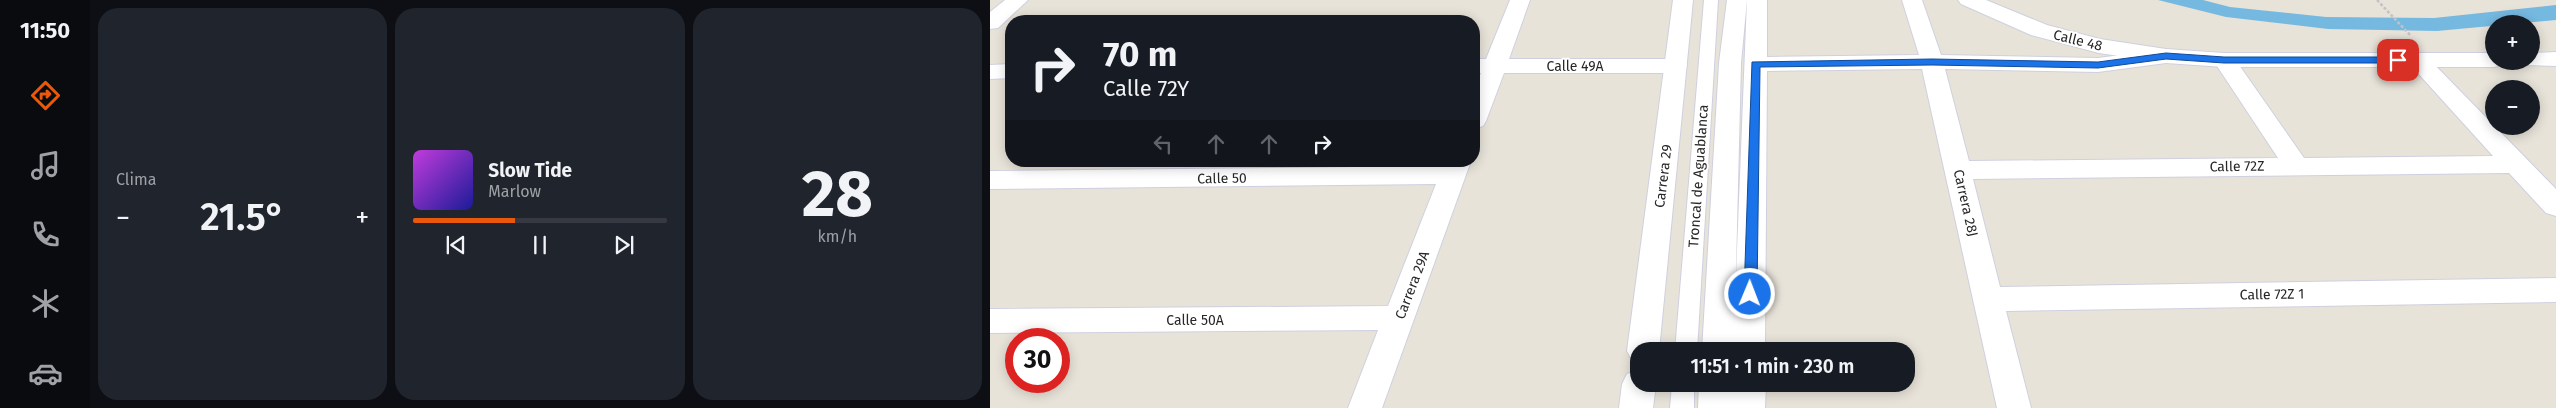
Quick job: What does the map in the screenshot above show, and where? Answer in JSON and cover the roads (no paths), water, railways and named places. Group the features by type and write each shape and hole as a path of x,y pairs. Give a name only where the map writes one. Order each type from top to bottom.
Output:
{"street":[{"path":"990,23 1018,0"},
{"path":"1480,88 1484,66 1520,0"},
{"name":"Carrera 29","path":"1644,342 1684,0"},
{"path":"1718,342 1730,63 1737,0"},
{"path":"1749,342 1756,0"},
{"name":"Carrera 28J","path":"1912,0 1932,62 2014,408"},
{"name":"Calle 48","path":"1968,0 2039,30 2099,46 2166,56 2224,60 2416,49 2485,59"},
{"path":"2416,49 2516,164 2556,206"},
{"path":"1755,64 1932,62 2098,65 2166,56"},
{"path":"2540,60 2556,59"},
{"path":"2224,60 2296,165"},
{"name":"Calle 49A","path":"1484,66 1676,66"},
{"path":"990,72 1005,71"},
{"name":"Calle 72Z","path":"1958,170 2516,164"},
{"name":"Calle 50","path":"990,180 1456,168"},
{"name":"Carrera 29A","path":"1365,408 1456,168"},
{"name":"Calle 72Z 1","path":"1989,299 2556,290"},
{"name":"Calle 50A","path":"990,321 1399,318"},
{"path":"1636,408 1638,392"},
{"path":"1715,408 1716,392"},
{"path":"1748,408 1749,392"}],"lane":[{"name":"Troncal de Aguablanca","path":"1687,342 1711,0"},
{"path":"1682,408 1683,392"}],"water":[{"path":"2158,0 2203,0 2230,7 2326,17 2434,18 2556,5 2556,20 2540,21 2540,15 2485,15 2485,27 2437,31 2328,29 2226,17"}]}
